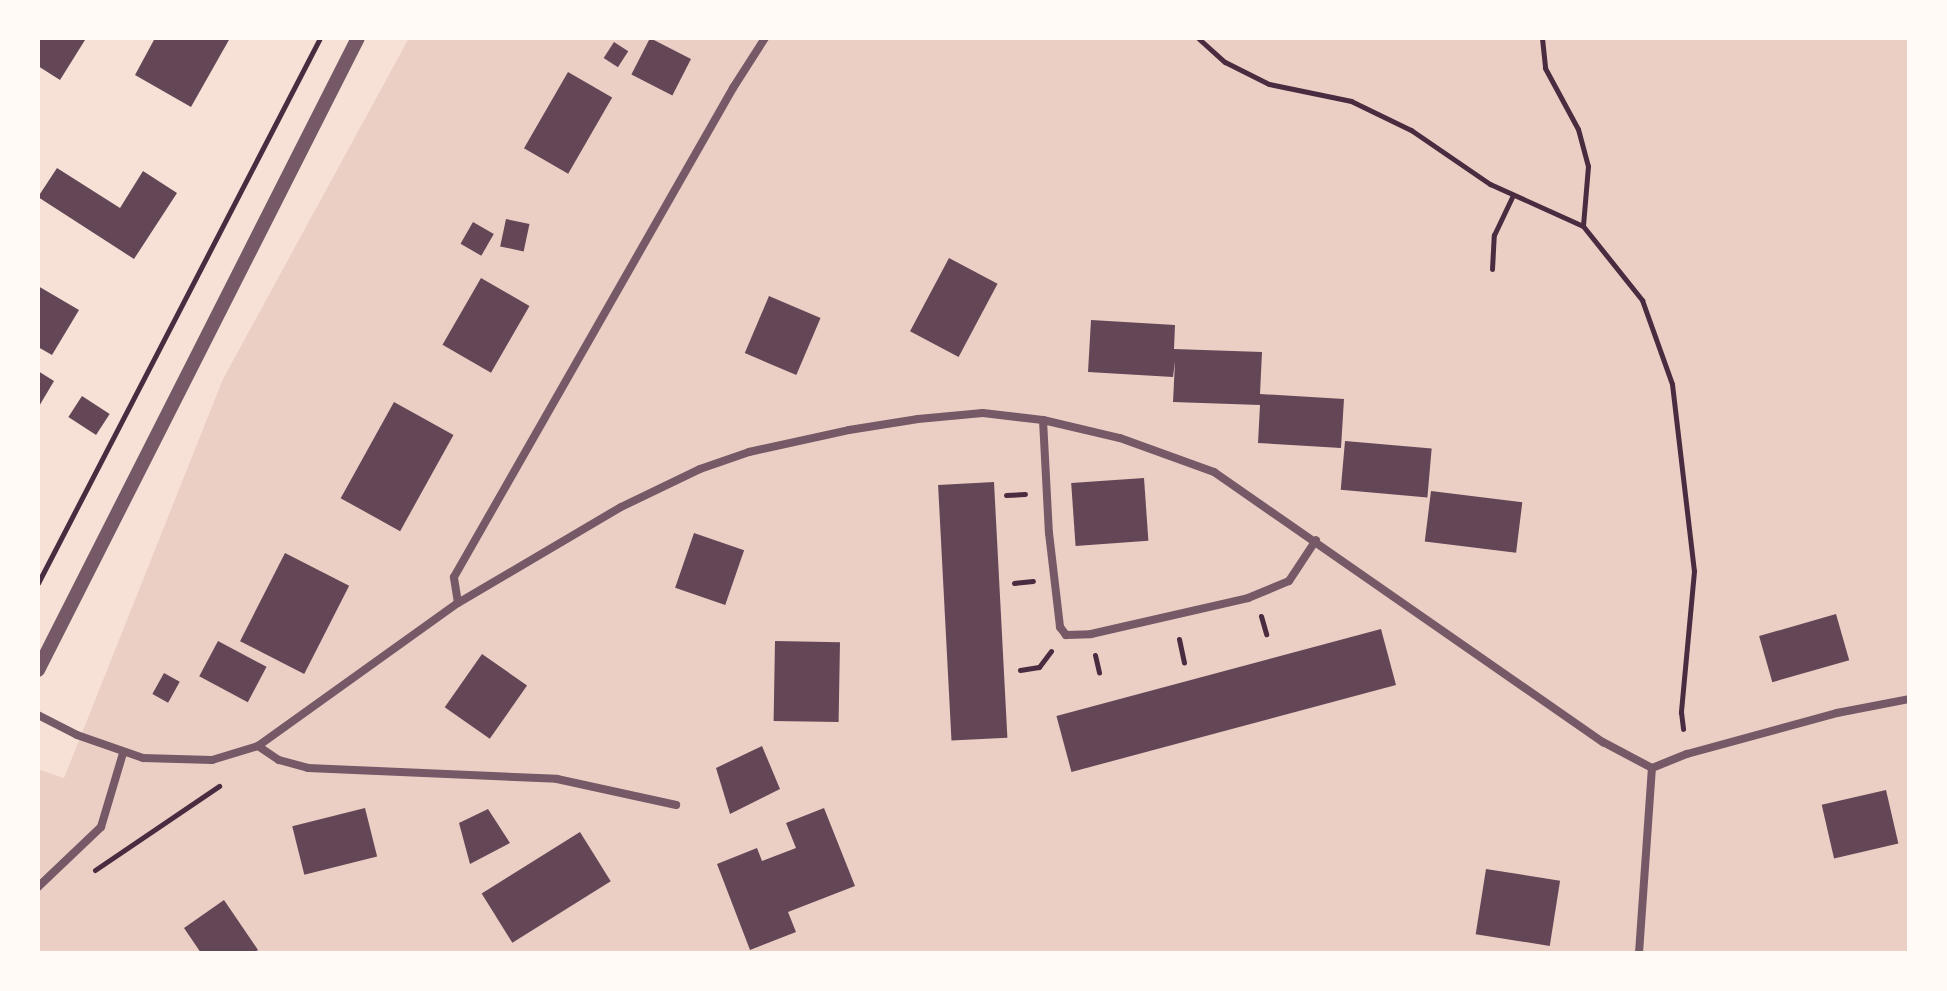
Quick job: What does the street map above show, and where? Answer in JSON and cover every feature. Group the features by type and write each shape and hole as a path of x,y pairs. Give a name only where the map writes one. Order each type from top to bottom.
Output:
{"street":[{"path":"38,670 358,38"},
{"path":"458,603 454,577 733,88 765,38"},
{"path":"38,715 123,753 143,758 212,760 258,746 458,603 621,507 700,469 749,452 918,419 983,413 1043,420 1120,438 1214,472 1603,742 1652,768 1687,754 1837,713 1909,699"},
{"path":"1043,420 1049,533 1060,627 1065,633 1078,637 1248,598 1289,581 1316,540"},
{"path":"258,746 279,760 308,768 557,779 676,805"},
{"path":"38,887 101,827 123,753"},
{"path":"1639,953 1652,768"}],"path":[{"path":"38,583 320,38"},
{"path":"1198,38 1225,62 1269,84 1351,101 1411,130 1490,184 1583,226 1642,300 1672,384 1694,571 1681,712 1687,754"},
{"path":"1542,38 1545,68 1578,129 1588,166 1583,226"},
{"path":"1492,269 1494,235 1513,195"},
{"path":"1020,670 1039,667 1065,633"},
{"path":"86,876 226,781"}],"shaded area":[{"path":"409,38 1909,38 1909,953 38,953 38,774 40,770 64,778 223,379"}],"building":[{"path":"38,38 85,40 60,80 38,66"},
{"path":"155,38 230,38 191,107 135,75"},
{"path":"650,38 691,59 672,95 631,75"},
{"path":"614,42 628,51 618,67 604,58"},
{"path":"568,72 612,98 568,174 524,148"},
{"path":"57,168 120,208 143,171 177,193 134,259 38,197"},
{"path":"506,219 529,224 524,251 500,246"},
{"path":"473,222 494,234 481,256 460,244"},
{"path":"949,258 998,284 959,357 910,331"},
{"path":"481,278 529,306 491,373 442,345"},
{"path":"38,286 79,310 52,355 38,347"},
{"path":"769,296 821,318 796,375 745,353"},
{"path":"1091,320 1175,325 1174,349 1262,352 1260,394 1344,399 1341,448 1258,443 1260,405 1173,402 1175,361 1173,377 1088,372"},
{"path":"38,371 54,381 38,408"},
{"path":"82,396 110,414 96,435 68,417"},
{"path":"394,402 453,435 400,531 341,498"},
{"path":"1345,441 1432,449 1427,497 1341,490"},
{"path":"1144,478 1148,541 1076,546 1071,483"},
{"path":"994,482 1007,738 951,741 938,485"},
{"path":"1431,491 1522,502 1516,553 1425,542"},
{"path":"694,533 744,550 725,605 675,588"},
{"path":"285,553 349,586 304,674 240,641"},
{"path":"1836,614 1849,660 1772,682 1759,636"},
{"path":"1381,629 1396,685 1071,772 1056,716"},
{"path":"218,641 267,667 248,702 199,676"},
{"path":"775,641 840,642 839,722 774,721"},
{"path":"482,654 527,686 490,739 445,707"},
{"path":"164,673 180,682 168,703 152,694"},
{"path":"762,746 780,789 730,814 716,768"},
{"path":"1886,790 1898,844 1834,858 1822,805"},
{"path":"365,808 377,857 304,875 292,826"},
{"path":"824,808 855,886 788,912 796,932 750,950 717,864 757,848 762,861 796,848 786,823"},
{"path":"488,809 510,843 470,864 459,823"},
{"path":"580,832 611,881 512,943 482,893"},
{"path":"1486,869 1560,881 1550,946 1476,934"},
{"path":"224,900 258,950 253,953 201,953 184,928"}]}
